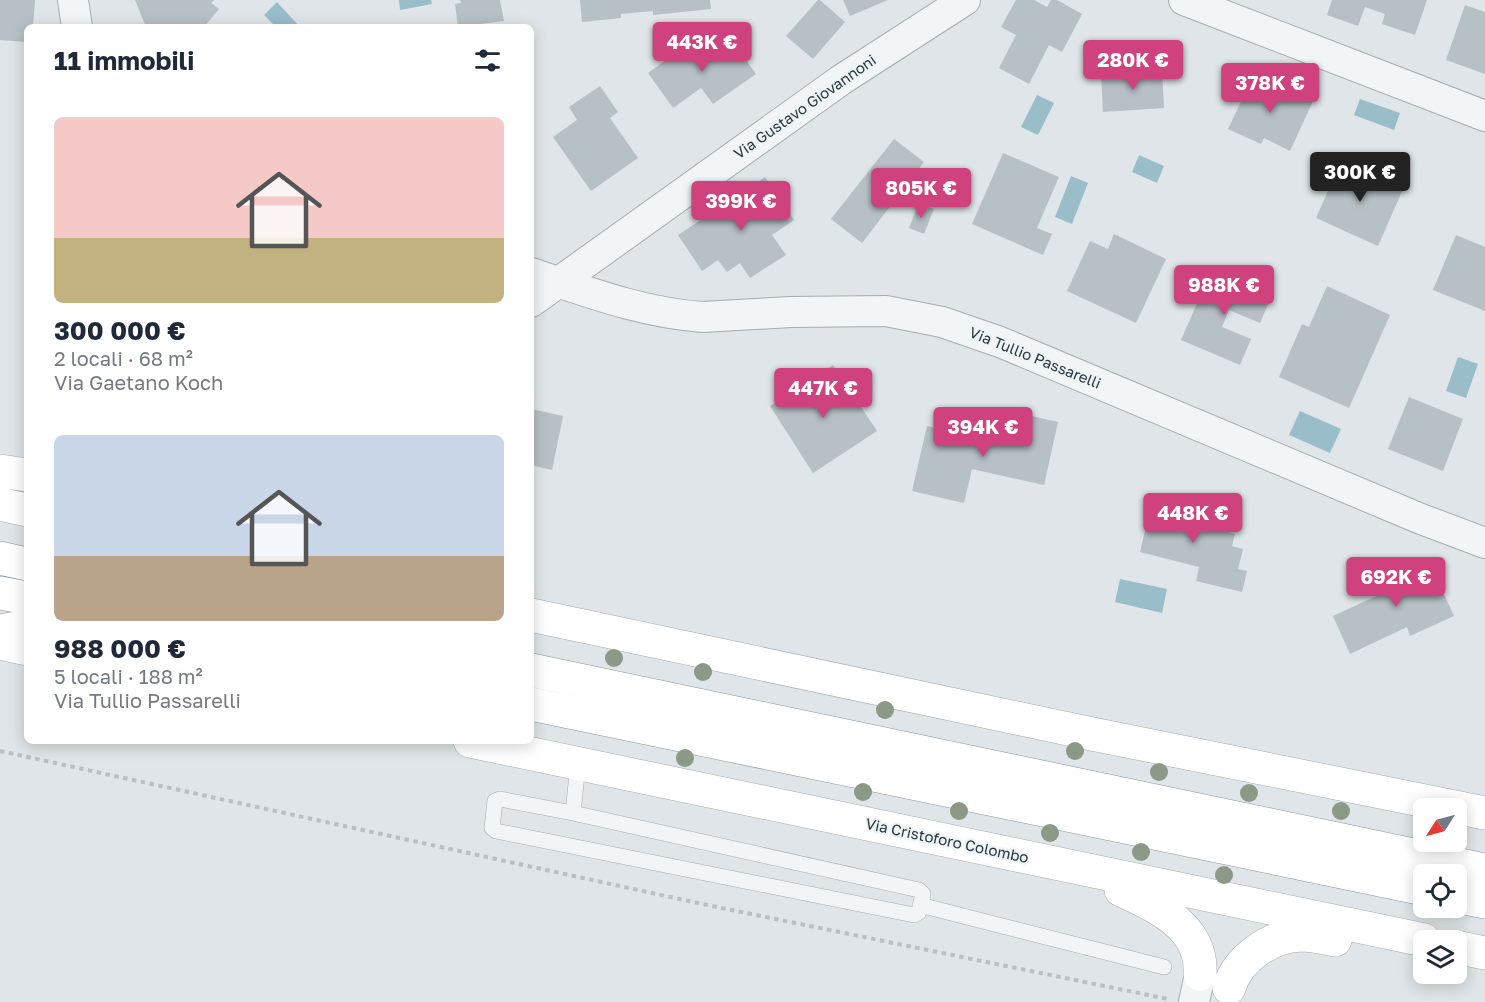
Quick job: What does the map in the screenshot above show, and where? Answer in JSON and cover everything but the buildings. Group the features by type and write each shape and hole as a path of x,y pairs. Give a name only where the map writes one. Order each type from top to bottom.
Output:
{"main road":[{"path":"0,471 24,475"},
{"path":"0,504 24,509"},
{"path":"0,558 24,563"},
{"path":"0,592 24,597"},
{"path":"534,616 1092,735 1485,813"},
{"path":"0,631 24,627"},
{"path":"0,643 24,648"},
{"path":"534,671 1485,870"},
{"path":"534,706 1413,888"},
{"name":"Via Cristoforo Colombo","path":"484,744 1413,938"},
{"path":"1064,866 1155,906 1170,915 1193,941 1212,992 1250,956 1271,942 1289,937 1315,936 1413,951"},
{"path":"1467,898 1485,902"}],"street":[{"path":"73,0 77,24"},
{"name":"Via Gustavo Giovannoni","path":"534,300 561,283 841,80 965,0"},
{"path":"1184,0 1485,116"},
{"name":"Via Tullio Passarelli","path":"534,274 618,302 683,315 704,317 867,310 906,314 942,322 1000,342 1421,519 1485,543"}],"lane":[{"path":"573,813 578,764"},
{"path":"500,799 573,813 919,890 923,894 920,904 919,912 914,915 496,831 492,828 495,801 500,799"},
{"path":"920,904 1164,967"}],"path":[{"path":"0,751 695,902 1173,1000 1172,1002"}],"water":[{"path":"399,0 431,0 432,4 400,10"},
{"path":"277,2 297,24 273,24 264,15"},
{"path":"1037,95 1054,103 1038,135 1021,127"},
{"path":"1360,99 1400,113 1394,130 1354,115"},
{"path":"1139,155 1164,166 1157,183 1132,172"},
{"path":"1071,176 1088,183 1072,224 1055,217"},
{"path":"1458,357 1478,364 1466,398 1446,391"},
{"path":"1300,411 1341,429 1330,453 1289,435"},
{"path":"1120,579 1167,589 1162,613 1115,602"}]}
